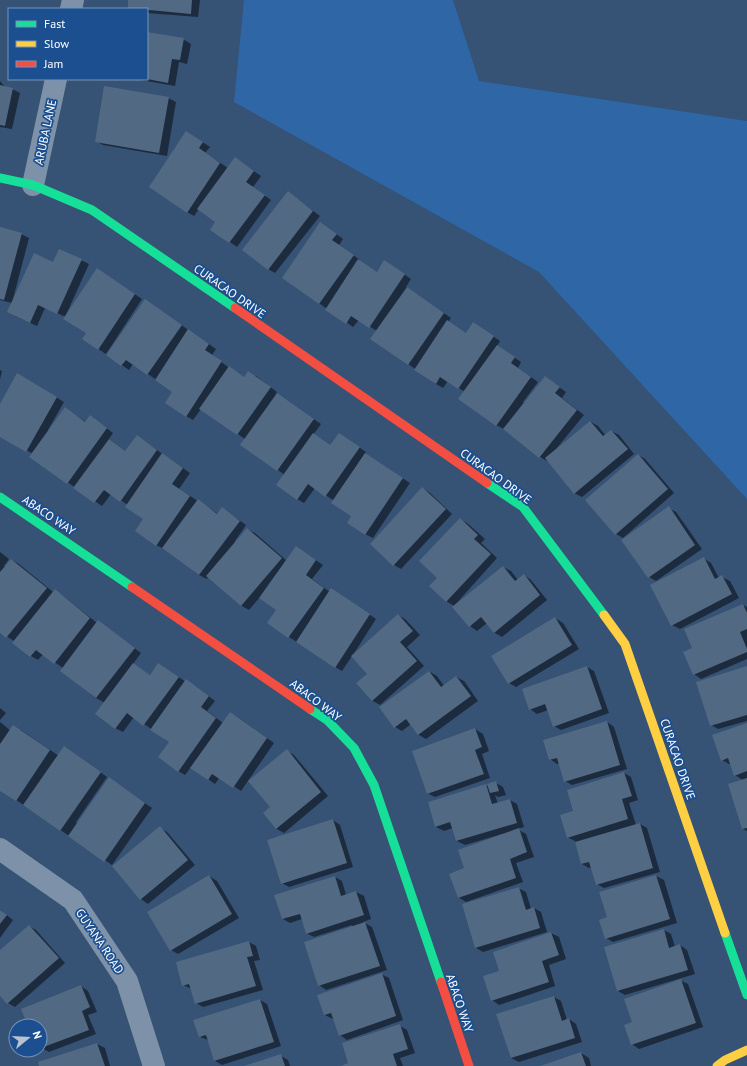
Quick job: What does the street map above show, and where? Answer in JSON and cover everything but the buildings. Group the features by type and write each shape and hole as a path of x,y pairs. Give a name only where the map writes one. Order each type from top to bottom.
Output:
{"street":[{"name":"ARUBA LANE","path":"33,184 56,80"},
{"name":"CURACAO DRIVE","path":"0,178 33,184 92,210 523,507 625,644 747,995"},
{"name":"ABACO WAY","path":"0,496 327,720 354,748 374,785 469,1066"},
{"name":"GUYANA ROAD","path":"0,849 73,900 127,981 154,1066"},
{"path":"717,1066 725,1060 747,1050"}],"shaded area":[{"path":"244,0 453,0 479,81 747,121 747,499 539,272 234,102"}],"traffic: fast":[{"path":"0,178 33,185 92,210 235,308"},
{"path":"487,483 523,507 604,615"},
{"path":"0,497 132,587"},
{"path":"310,709 327,720 354,748 374,785 441,982"},
{"path":"725,933 747,995"}],"traffic: slow":[{"path":"604,615 625,644 725,933"},
{"path":"717,1066 725,1060 747,1050"}],"traffic: jam":[{"path":"235,308 487,483"},
{"path":"132,587 310,709"},
{"path":"441,982 469,1066"}]}
